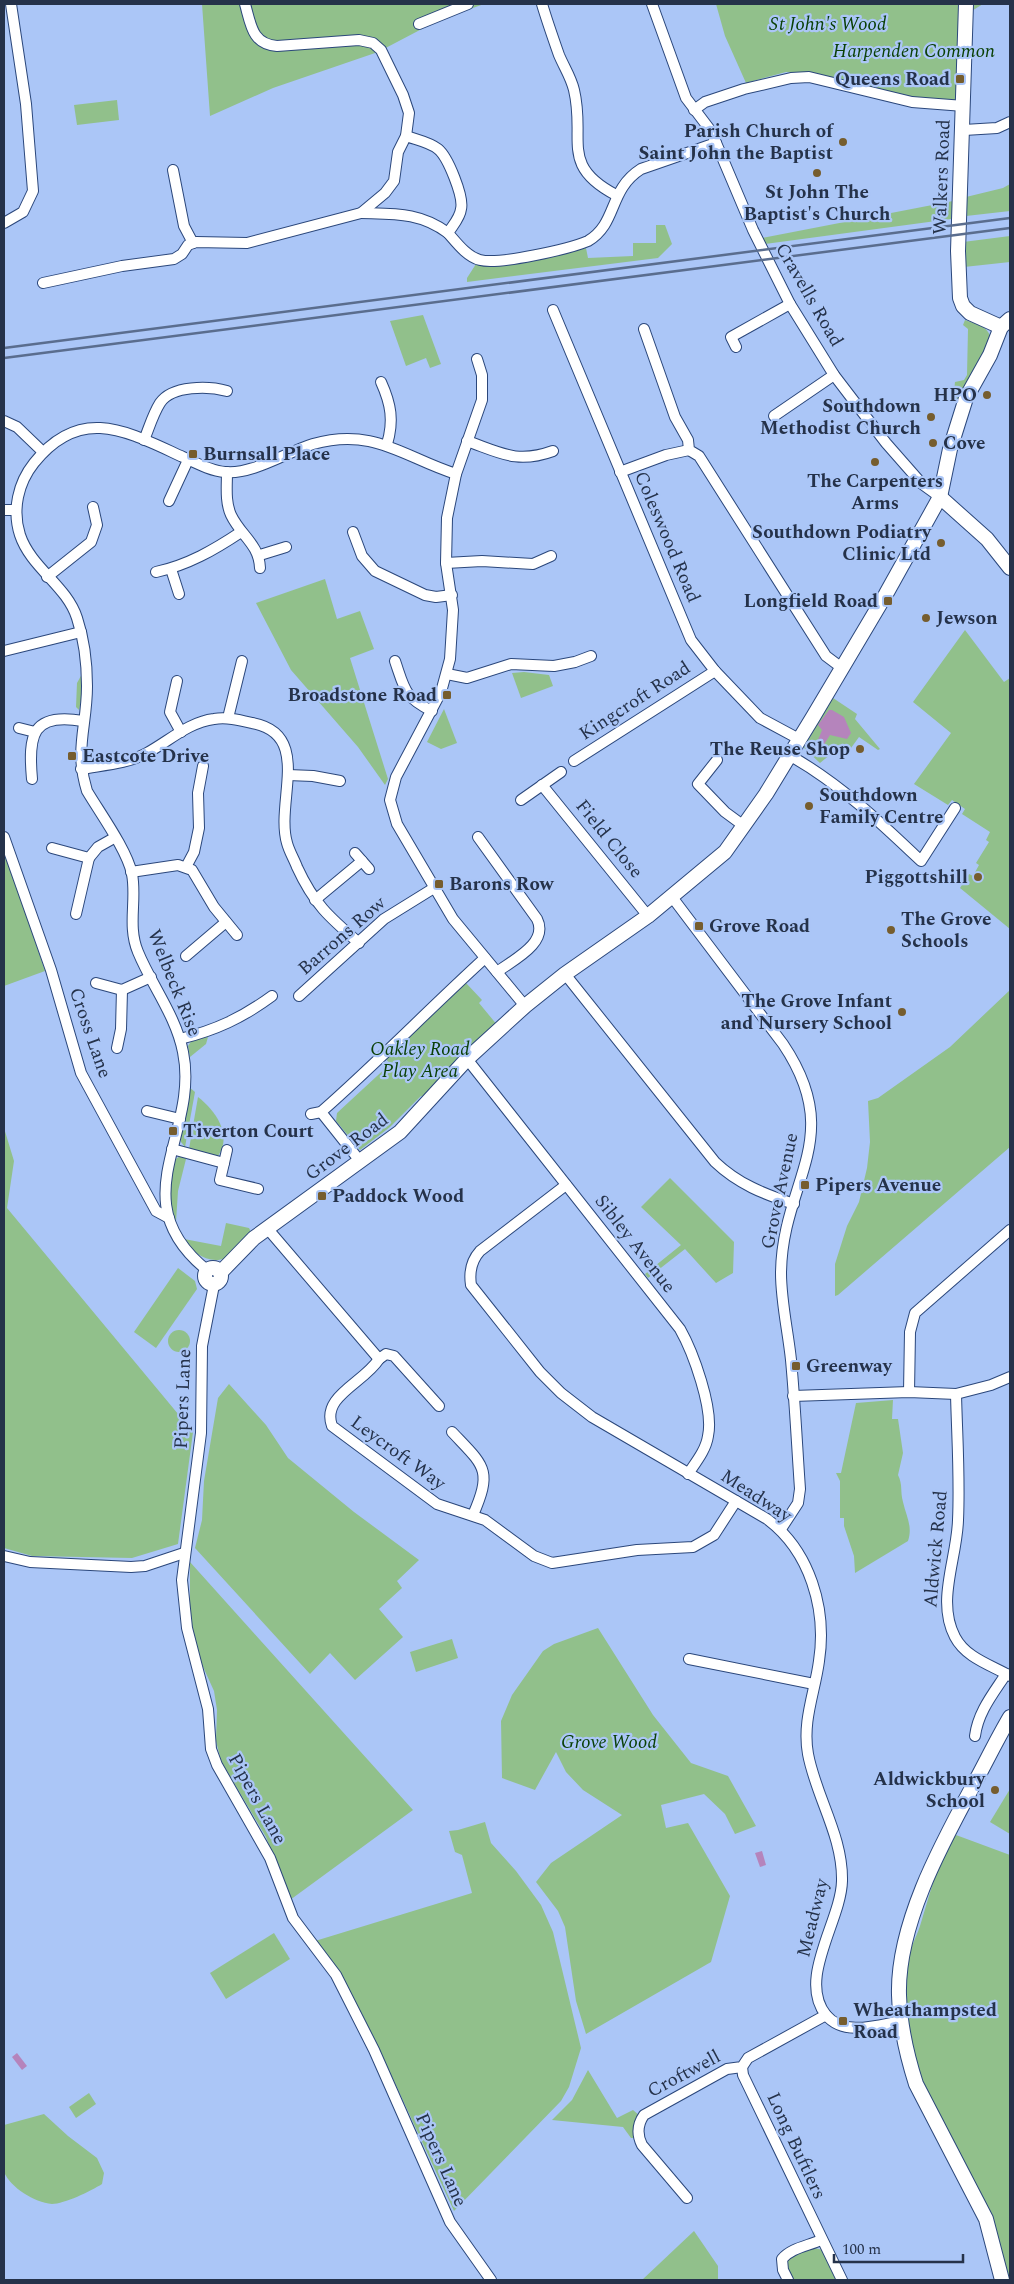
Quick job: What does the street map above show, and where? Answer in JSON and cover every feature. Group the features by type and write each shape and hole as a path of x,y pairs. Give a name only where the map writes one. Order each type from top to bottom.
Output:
{"street":[{"path":"4,223 23,212 33,191 26,104 11,4"},
{"path":"245,4 256,36 266,45 277,46 358,40 373,43 381,50 409,113 406,136 398,152 394,181 391,187 361,213"},
{"path":"419,24 468,4"},
{"path":"542,4 574,89 577,108 577,144 581,165 599,186 616,195"},
{"name":"Cravells Road","path":"652,4 686,98 708,125 749,222 790,304 834,375 886,443 922,484 940,497"},
{"name":"Walkers Road","path":"966,4 964,130 958,250 960,298 963,306 970,313 1006,323"},
{"path":"694,110 705,102 744,89 791,78 809,77 912,102 964,106"},
{"path":"964,130 996,128 1010,122"},
{"path":"406,136 434,146 445,156 461,196 462,205 458,219 448,232"},
{"path":"43,283 122,266 174,259 193,242 247,243 361,213 419,217 435,223 448,232 462,248 479,260 496,261 579,244 595,237 606,224 616,195 628,178 641,169 716,143"},
{"path":"173,170 184,226 193,242"},
{"path":"736,347 731,336 790,304"},
{"name":"Coleswood Road","path":"553,310 691,640 716,671 760,718 799,739"},
{"name":"Grove Road","path":"214,1276 267,1228 400,1132 467,1059 525,1006 566,974 648,916 725,852 744,826 842,668 940,497 960,414 1006,323"},
{"path":"644,329 675,417 688,440 689,450"},
{"path":"477,359 482,375 483,392 456,474 447,518 446,563 452,596 454,632 447,674 432,711 396,777 390,800 397,824 453,919 525,1006"},
{"path":"774,416 834,375"},
{"path":"381,382 392,410 392,425 387,444"},
{"path":"144,440 160,403 169,395 204,386 227,391"},
{"path":"4,421 18,427 43,452"},
{"name":"Welbeck Rise","path":"169,1218 165,1199 165,1180 180,1119 185,1069 180,1039 138,952 132,928 131,872 128,861 87,791 81,769 80,751 87,686 81,632 73,608 24,547 16,510 21,486 32,466 43,452 62,437 88,428 110,428 144,440 188,460 218,471 227,472"},
{"path":"260,568 260,555 241,532 228,505 227,472 246,470 312,444 357,439 387,444 436,468 456,474"},
{"path":"467,441 516,458 536,457 553,451"},
{"path":"620,472 666,455 689,450 699,456 826,656 842,668"},
{"path":"169,500 188,460"},
{"path":"940,497 986,539 1010,568"},
{"path":"47,576 91,542 97,525 93,507"},
{"path":"4,510 16,510"},
{"path":"156,572 171,569 209,553 241,532"},
{"path":"353,532 362,556 375,572 425,595 436,597 452,596"},
{"path":"260,555 286,547"},
{"path":"446,563 482,561 533,564 551,556"},
{"path":"171,569 179,594"},
{"path":"4,651 81,632"},
{"path":"447,674 467,678 511,664 554,666 575,662 591,656"},
{"path":"228,718 242,661"},
{"path":"395,661 405,690 410,697 415,702 432,711"},
{"name":"Kingcroft Road","path":"574,762 716,671"},
{"path":"176,681 170,712 181,732"},
{"path":"32,778 30,748 36,732 43,724 56,718 83,721"},
{"path":"81,769 129,761 205,721 228,718 260,724 275,731 284,743 288,775 284,809 287,845 314,900 326,914 359,943"},
{"path":"18,728 36,732"},
{"path":"789,755 824,776 921,861 955,808"},
{"path":"716,760 698,784 725,812 744,826"},
{"path":"186,867 194,852 198,838 198,793 203,766"},
{"path":"521,800 561,772"},
{"path":"288,775 340,780"},
{"name":"Field Close","path":"542,785 648,916"},
{"name":"Cross Lane","path":"4,837 51,970 81,1073 156,1211 169,1218 187,1251 214,1276"},
{"path":"478,837 537,919 540,929 536,942 497,972"},
{"path":"76,914 89,858 98,847 114,838"},
{"path":"52,848 89,858"},
{"path":"314,900 362,861"},
{"path":"131,872 178,865 192,870 214,907 237,935"},
{"name":"Barrons Row","path":"299,996 384,920 434,888"},
{"name":"Grove Avenue","path":"672,897 783,1044 799,1068 810,1102 812,1132 805,1167 785,1240 782,1273 800,1496 795,1510 781,1530"},
{"path":"186,956 226,922"},
{"path":"360,1162 316,1113 370,1069 436,1002 485,958"},
{"path":"566,974 715,1162 741,1183 756,1191 794,1204"},
{"path":"96,983 122,990 151,977"},
{"path":"117,1048 121,1029 122,990"},
{"path":"180,1039 223,1027 256,1008 272,996"},
{"name":"Sibley Avenue","path":"467,1059 680,1328 692,1352 709,1420 706,1445 688,1474"},
{"path":"147,1111 180,1119"},
{"path":"172,1149 224,1163"},
{"path":"227,1150 220,1180 258,1189"},
{"name":"Meadway","path":"566,1185 480,1251 470,1271 471,1285 540,1372 561,1393 592,1417 736,1501 781,1530 792,1542 810,1576 818,1605 821,1639 819,1661 808,1716 808,1753 814,1778 838,1846 842,1881 838,1907 822,1948 818,1967 818,1997 826,2015"},
{"path":"267,1228 379,1359 386,1354 394,1356 439,1406"},
{"path":"909,1392 910,1332 915,1313 1010,1230"},
{"name":"Pipers Lane","path":"214,1276 202,1346 201,1433 182,1580 186,1628 208,1710 211,1749 217,1765 270,1858 293,1918 336,1975 374,2050 450,2222 491,2280"},
{"name":"Leycroft Way","path":"379,1359 372,1369 333,1402 329,1413 332,1426 437,1504 485,1520 534,1556 552,1563 637,1550 694,1547 714,1535 736,1501"},
{"path":"793,1396 909,1392 956,1394 991,1385 1010,1377"},
{"name":"Aldwick Road","path":"956,1394 958,1522 946,1596 947,1616 950,1626 962,1647 972,1656 1008,1675"},
{"path":"452,1432 478,1459 484,1470 484,1487 473,1515"},
{"path":"4,1556 30,1562 131,1568 145,1566 184,1553"},
{"path":"689,1659 814,1684"},
{"path":"975,1736 977,1724 986,1703 1008,1675"},
{"path":"1002,2280 986,2219 916,2084 910,2065 899,1994 904,1951 910,1925 931,1867 1010,1717"},
{"path":"826,2015 840,2025 851,2027 902,2021"},
{"name":"Croftwell","path":"687,2198 642,2145 638,2133 639,2124 649,2112 727,2069 742,2066 748,2058 826,2015"},
{"name":"Long Buftlers","path":"742,2066 743,2075 821,2240 842,2280"},
{"path":"788,2280 783,2270 782,2260 788,2252 805,2248 821,2240"}],"green space":[{"path":"202,4 484,4 437,21 378,52 273,88 210,116"},
{"name":"Harpenden Common","path":"716,4 983,4 962,17 957,99 953,102 914,99 810,74 786,72 746,83 725,36"},
{"path":"117,100 119,120 77,125 74,105"},
{"path":"1010,184 1010,211 966,216 966,197 1003,188"},
{"path":"953,201 951,219 765,244 762,238"},
{"path":"656,225 665,225 672,244 658,258 467,282 467,278 476,264 502,266 516,264 586,248 588,258 633,256 633,243 656,243"},
{"path":"1010,236 1010,262 964,267 963,242"},
{"path":"423,315 441,364 430,368 426,358 406,366 390,321"},
{"path":"965,320 978,324 985,329 991,341 958,405 953,401 955,382 964,380 967,375 968,329 963,325"},
{"path":"325,579 337,619 360,611 374,649 350,658 388,779 385,785 358,747 291,670 256,603"},
{"path":"965,630 1004,682 1010,678 1010,929 960,888 969,874 973,876 979,865 976,863 989,842 986,840 990,832 962,814 965,809 952,800 948,805 914,784 951,733 913,702"},
{"path":"524,672 549,675 553,686 521,698 512,673"},
{"path":"82,674 83,690 79,710 76,707 77,683"},
{"path":"833,698 857,714 855,719 880,749 878,750 859,737 851,748 834,753 820,763 805,749 804,747"},
{"path":"444,709 457,743 441,749 427,742"},
{"path":"4,850 45,971 4,986"},
{"name":"Oakley Road Play Area","path":"466,983 482,1000 479,1003 498,1026 425,1098 421,1096 390,1127 360,1150 336,1121 337,1113 390,1064 386,1059"},
{"path":"1010,990 1010,1147 835,1296 835,1264 847,1226 859,1202 867,1168 870,1142 868,1101 878,1098 950,1047"},
{"path":"208,1037 206,1044 190,1057 188,1046 192,1040"},
{"path":"189,1087 195,1092 185,1147 181,1142 181,1136"},
{"path":"198,1097 216,1116 223,1132 224,1140 218,1156 189,1149"},
{"path":"4,1128 14,1161 7,1208 193,1432 178,1544 132,1558 32,1556 4,1548"},
{"path":"180,1156 184,1156 186,1159 178,1191 176,1222 169,1197 173,1161"},
{"path":"670,1178 734,1242 733,1273 716,1283 685,1249 648,1278 645,1274 681,1245 641,1207"},
{"path":"226,1223 249,1228 252,1234 236,1251 226,1258 220,1260 207,1259 196,1253 184,1239 221,1246"},
{"path":"178,1268 195,1281 197,1289 156,1348 134,1332"},
{"path":"179,1330 187,1333 190,1341 187,1349 179,1352 171,1349 168,1341 171,1333"},
{"path":"229,1384 266,1425 288,1458 354,1512 419,1560 397,1581 402,1588 379,1609 403,1637 355,1680 330,1653 310,1674 195,1548 202,1520 204,1481 218,1398"},
{"path":"893,1400 892,1419 898,1419 903,1453 898,1475 909,1526 908,1541 855,1573 854,1556 844,1526 844,1518 840,1518 840,1481 836,1473 841,1473 856,1403"},
{"path":"190,1562 413,1810 290,1900 266,1837 221,1761 216,1741 217,1710 214,1691 195,1649 190,1628"},
{"name":"Grove Wood","path":"598,1628 653,1715 691,1763 728,1776 756,1826 735,1834 725,1814 704,1794 661,1805 666,1828 688,1823 730,1896 711,1962 586,2034 576,2001 565,1927 558,1911 536,1882 551,1863 622,1815 583,1790 566,1772 556,1752 535,1790 502,1778 501,1721 512,1695 543,1651 554,1644"},
{"path":"452,1639 458,1658 416,1672 410,1652"},
{"path":"1010,1789 1010,1834 990,1822"},
{"path":"485,1822 491,1843 516,1871 541,1905 553,1932 581,2048 569,2087 561,2101 454,2211 376,2042 342,1976 315,1941 472,1893 462,1855 455,1852 449,1831"},
{"path":"956,1835 1010,1855 1010,2280 1007,2280 998,2240 984,2202 923,2081 917,2065 909,2030 906,1996 907,1962 938,1868"},
{"path":"274,1933 290,1959 226,1999 210,1973"},
{"path":"588,2070 617,2118 633,2110 640,2116 636,2138 631,2138 623,2127 552,2120 572,2100"},
{"path":"89,2093 96,2104 76,2118 69,2107"},
{"path":"44,2114 68,2136 97,2158 104,2173 102,2184 70,2200 52,2204 45,2203 24,2193 7,2178 3,2168 4,2125"},
{"path":"694,2231 718,2266 718,2280 642,2280"},
{"path":"815,2248 823,2250 839,2280 792,2280 787,2269 786,2260 793,2254"}],"shaded area":[{"path":"829,710 844,717 851,733 847,739 830,735 823,746 818,747 816,745 822,730 818,725"},
{"path":"762,1851 766,1865 760,1867 755,1853"},
{"path":"17,2053 27,2066 22,2070 12,2057"}],"railway":[{"path":"4,348 1010,218"},
{"path":"4,358 1010,228"}],"place":[{"name":"Queens Road","path":"960,79"},
{"name":"Parish Church of Saint John the Baptist","path":"843,142"},
{"name":"St John The Baptist's Church","path":"817,173"},
{"name":"HPO","path":"987,395"},
{"name":"Southdown Methodist Church","path":"931,417"},
{"name":"Cove","path":"933,443"},
{"name":"Burnsall Place","path":"193,454"},
{"name":"The Carpenters Arms","path":"875,462"},
{"name":"Southdown Podiatry Clinic Ltd","path":"941,543"},
{"name":"Longfield Road","path":"888,601"},
{"name":"Jewson","path":"926,618"},
{"name":"Broadstone Road","path":"447,695"},
{"name":"The Reuse Shop","path":"860,749"},
{"name":"Eastcote Drive","path":"72,756"},
{"name":"Southdown Family Centre","path":"809,806"},
{"name":"Piggottshill","path":"978,877"},
{"name":"Barons Row","path":"439,884"},
{"name":"Grove Road","path":"699,926"},
{"name":"The Grove Schools","path":"891,930"},
{"name":"The Grove Infant and Nursery School","path":"902,1012"},
{"name":"Tiverton Court","path":"173,1131"},
{"name":"Pipers Avenue","path":"805,1185"},
{"name":"Paddock Wood","path":"322,1196"},
{"name":"Greenway","path":"796,1366"},
{"name":"Aldwickbury School","path":"995,1790"},
{"name":"Wheathampsted Road","path":"843,2021"}],"park label":[{"name":"St John's Wood","path":"828,24"}]}
